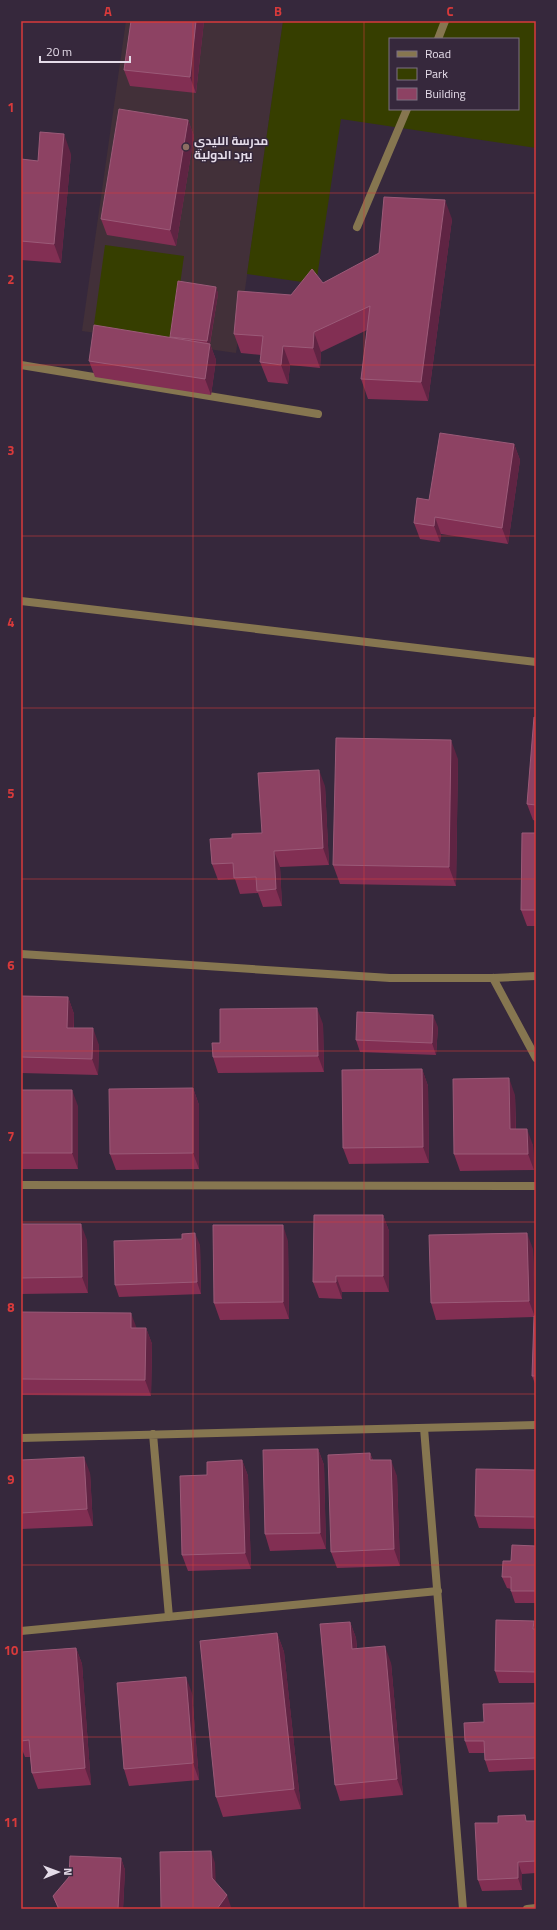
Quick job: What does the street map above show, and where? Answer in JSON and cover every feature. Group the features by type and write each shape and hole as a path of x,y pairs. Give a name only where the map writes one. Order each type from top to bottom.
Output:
{"street":[{"path":"438,38 445,21"},
{"path":"357,227 408,110"},
{"path":"21,365 318,414"},
{"path":"21,601 536,662"},
{"path":"21,954 390,978 493,978 536,976"},
{"path":"493,978 536,1058"},
{"path":"21,1185 536,1186"},
{"path":"21,1438 536,1425"},
{"path":"424,1428 463,1909"},
{"path":"153,1434 169,1618"},
{"path":"21,1631 438,1591"},
{"path":"527,1909 536,1908"}],"shaded area":[{"name":"مدرسة الليدي بيرد الدولية","path":"126,21 283,21 236,353 82,331"}],"green space":[{"path":"283,21 536,21 536,148 341,119 316,284 247,274"},
{"path":"105,245 184,256 172,343 93,332"}],"building":[{"path":"131,21 196,21 190,77 124,70"},
{"path":"119,109 188,120 170,230 101,219"},
{"path":"40,132 64,134 54,244 21,241 21,159 38,161"},
{"path":"384,197 445,200 421,382 361,379 370,306 314,332 313,348 283,346 281,365 260,362 263,336 234,334 238,291 291,295 312,269 323,283 379,253"},
{"path":"178,281 216,287 207,341 170,337"},
{"path":"94,325 210,344 205,379 89,361"},
{"path":"440,433 514,444 502,528 435,517 434,526 414,523 417,498 429,500"},
{"path":"534,717 536,718 536,805 527,804"},
{"path":"336,738 451,740 449,867 333,865"},
{"path":"319,770 323,848 274,851 276,889 257,891 256,877 234,878 233,863 212,864 210,839 232,838 232,834 262,833 258,773"},
{"path":"522,833 536,833 536,910 521,910"},
{"path":"21,996 68,997 67,1028 93,1028 92,1059 21,1057"},
{"path":"317,1008 318,1056 213,1057 212,1043 220,1043 220,1009"},
{"path":"357,1012 433,1015 432,1043 356,1040"},
{"path":"422,1069 423,1147 343,1148 342,1070"},
{"path":"509,1078 510,1129 527,1129 528,1154 454,1154 453,1079"},
{"path":"193,1088 193,1153 110,1154 109,1089"},
{"path":"21,1090 72,1090 72,1153 21,1153"},
{"path":"314,1215 383,1215 383,1276 336,1276 336,1282 313,1282"},
{"path":"21,1224 81,1224 82,1277 21,1278"},
{"path":"213,1225 283,1225 283,1302 214,1303"},
{"path":"195,1233 197,1282 115,1285 114,1241 182,1239 182,1234"},
{"path":"527,1233 529,1301 431,1303 429,1235"},
{"path":"21,1312 131,1313 131,1328 146,1328 145,1380 21,1379"},
{"path":"534,1316 536,1316 536,1376 532,1376"},
{"path":"318,1449 320,1533 265,1534 263,1450"},
{"path":"370,1453 370,1460 391,1460 394,1549 331,1552 328,1455"},
{"path":"84,1457 87,1509 21,1513 21,1460"},
{"path":"242,1460 245,1553 182,1555 180,1476 207,1475 207,1462"},
{"path":"476,1469 536,1470 536,1517 475,1516"},
{"path":"512,1545 536,1546 536,1591 511,1591 511,1577 502,1577 503,1561 511,1561"},
{"path":"496,1620 534,1621 533,1629 536,1629 536,1672 495,1671"},
{"path":"350,1622 352,1649 385,1646 397,1779 335,1785 320,1624"},
{"path":"277,1633 294,1789 216,1797 200,1641"},
{"path":"76,1648 85,1768 32,1773 29,1740 21,1741 21,1652"},
{"path":"186,1677 193,1763 124,1769 117,1683"},
{"path":"536,1703 536,1758 485,1760 484,1741 465,1741 464,1723 484,1722 483,1704"},
{"path":"525,1815 526,1821 536,1821 536,1861 518,1862 518,1878 478,1880 475,1823 498,1823 498,1816"},
{"path":"211,1851 212,1878 227,1895 217,1909 161,1909 160,1852"},
{"path":"70,1856 121,1858 118,1909 59,1909 53,1896 69,1877"}],"place":[{"name":"مدرسة الليدي بيرد الدولية","path":"186,147"}]}
